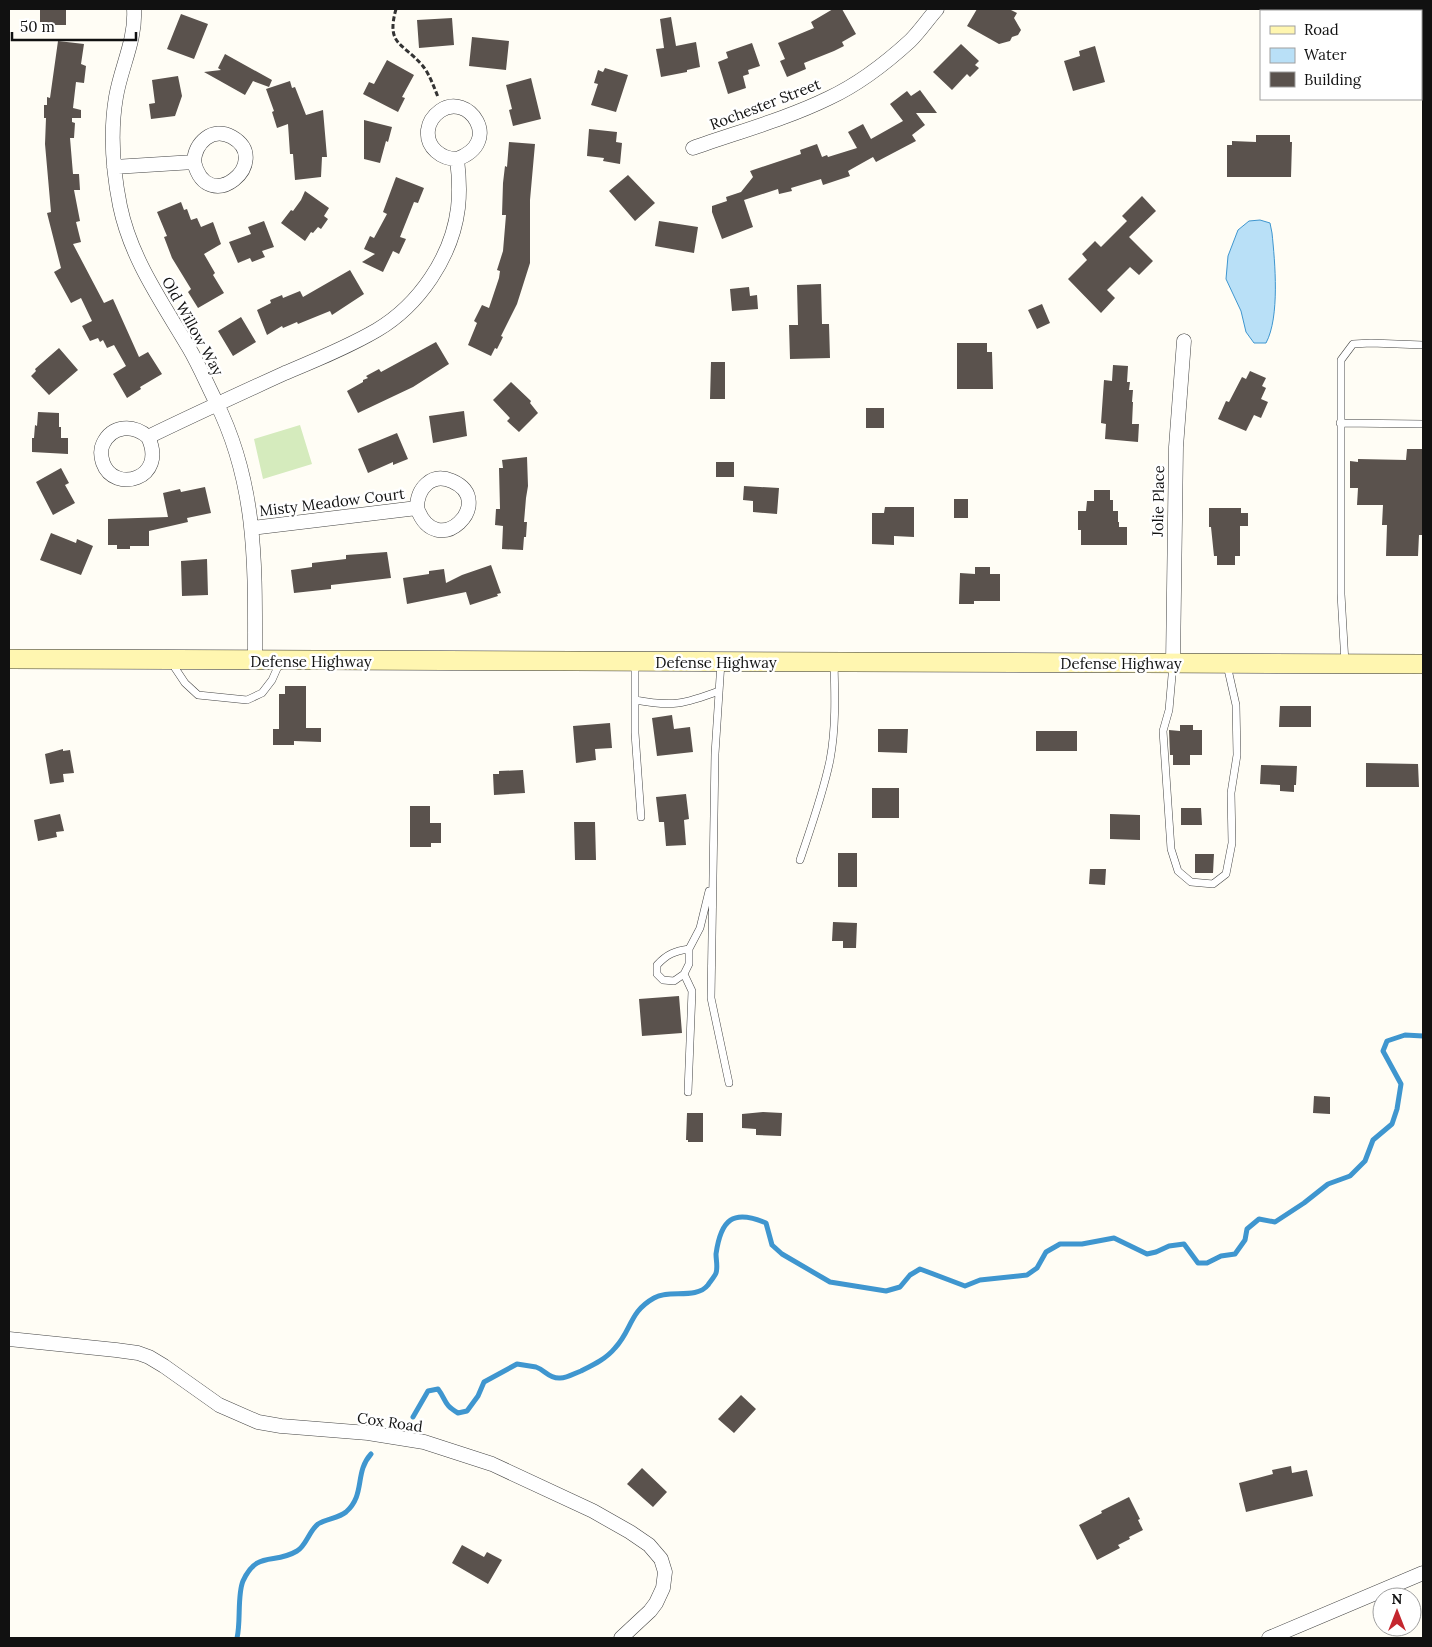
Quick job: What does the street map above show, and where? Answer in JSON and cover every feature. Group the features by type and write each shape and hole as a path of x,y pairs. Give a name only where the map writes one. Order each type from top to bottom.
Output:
{"main road":[{"name":"Defense Highway","path":"9,659 1423,664"}],"street":[{"name":"Old Willow Way","path":"134,9 134,34 116,96 113,132 114,166 120,206 140,265 189,349 217,404 236,448 245,487 255,557 256,660"},
{"name":"Rochester Street","path":"693,148 797,112 830,97 860,80 886,62 912,39 937,9"},
{"path":"453,107 462,108 472,114 480,128 477,145 468,155 457,159 443,156 437,152 430,144 428,133 434,116 442,110 453,107"},
{"path":"148,438 371,333 399,314 422,290 439,265 451,236 458,208 459,177 457,159"},
{"path":"114,166 194,162"},
{"name":"Jolie Place","path":"1173,663 1176,447 1184,341"},
{"name":"Misty Meadow Court","path":"252,528 417,508"},
{"name":"Cox Road","path":"9,1339 138,1353 164,1366 219,1405 258,1422 281,1426 378,1434 424,1442 492,1464 593,1511 649,1545 657,1552 665,1572 663,1588 656,1603 621,1638"},
{"path":"1269,1638 1423,1573"}],"lane":[{"path":"1345,664 1341,594 1341,360 1353,344 1423,345"},
{"path":"1340,424 1423,424"},
{"path":"170,660 185,683 198,695 247,700 262,693 272,680 280,661"},
{"path":"635,662 635,732 641,817"},
{"path":"721,662 715,754 711,998 730,1083"},
{"path":"800,860 830,758 834,728 834,662"},
{"path":"1173,663 1169,710 1163,731 1170,848 1178,871 1191,882 1213,884 1226,874 1232,843 1231,793 1237,755 1236,705 1226,663"},
{"path":"635,700 669,704 688,703 719,691"},
{"path":"689,949 675,951 666,956 657,965 657,974 663,980 674,981 684,974 689,964 689,949 700,928 712,881"},
{"path":"684,974 692,991 688,1092"}],"path":[{"path":"396,9 393,34 396,40 424,67 442,110"}],"green space":[{"path":"1423,9 1423,82 1422,10 1310,10"},
{"path":"300,425 312,464 263,479 254,439"}],"water":[{"path":"1260,220 1270,223 1272,233 1275,304 1266,343 1254,343 1246,332 1241,311 1226,279 1228,256 1238,230 1249,221"}],"building":[{"path":"40,9 66,9 66,25 40,25"},
{"path":"833,9 842,9 856,34 842,42 844,46 804,63 806,69 787,77 780,61 785,59 778,43 814,28 811,22"},
{"path":"977,9 1009,9 1017,13 1014,18 1021,30 1010,41 999,44 967,26"},
{"path":"181,14 208,24 194,59 167,49"},
{"path":"671,17 676,46 696,42 700,67 687,70 687,72 661,77 656,49 664,48 660,19"},
{"path":"452,18 454,45 419,48 417,20"},
{"path":"472,37 509,41 506,70 469,66"},
{"path":"58,41 84,44 81,64 86,66 84,83 76,82 73,108 81,110 81,118 72,118 72,122 75,123 74,138 70,138 73,174 79,174 80,190 74,190 80,221 76,222 81,242 73,244 104,303 113,299 139,357 148,352 162,374 140,387 141,389 127,398 113,374 126,366 114,345 107,348 103,340 100,342 98,338 90,341 82,326 92,321 81,298 71,303 54,272 61,268 47,213 51,212 45,144 46,118 44,118 44,105 47,105 47,97 50,98"},
{"path":"752,43 760,66 748,70 749,74 743,76 746,88 728,94 718,62 728,58 726,52"},
{"path":"961,44 979,61 975,65 979,68 970,77 967,74 952,90 933,72"},
{"path":"1095,46 1105,82 1073,91 1064,61 1080,56 1079,51"},
{"path":"225,54 272,80 269,87 253,81 245,95 204,72 221,70 218,68"},
{"path":"387,60 414,75 402,97 405,98 398,112 363,94 369,82 374,84"},
{"path":"605,68 628,75 616,112 591,105 598,84 594,83 598,70 603,72"},
{"path":"178,76 182,96 175,116 151,119 149,104 155,103 152,80"},
{"path":"531,78 541,119 513,126 509,110 512,109 506,85"},
{"path":"290,81 292,88 295,87 306,115 323,110 327,157 322,157 321,177 295,180 293,154 290,154 288,124 277,128 272,112 274,111 266,89"},
{"path":"920,90 937,113 916,113 925,125 912,135 916,141 876,162 873,157 848,171 850,176 823,185 821,179 791,188 792,191 779,194 778,189 744,200 753,227 722,239 712,212 712,206 727,201 726,197 741,192 753,177 750,171 801,154 800,150 817,144 822,157 857,148 848,132 863,124 871,139 903,121 890,104 907,91 911,96"},
{"path":"364,120 392,127 380,163 364,159"},
{"path":"589,129 617,132 616,142 622,143 620,164 603,161 604,158 587,156"},
{"path":"1256,135 1290,135 1290,142 1292,142 1291,177 1227,177 1227,145 1232,145 1232,141 1256,142"},
{"path":"509,142 535,144 530,200 530,263 517,304 501,336 503,337 497,349 495,348 491,356 468,345 477,323 474,321 482,305 489,308 499,278 500,271 497,270 503,251 506,215 502,215 503,183 505,166 507,167"},
{"path":"628,175 655,203 635,221 609,191"},
{"path":"396,177 424,188 418,203 414,202 400,237 406,239 399,254 393,251 383,272 362,262 375,254 364,249 370,236 374,238 387,214 383,212"},
{"path":"305,191 329,208 324,216 328,219 321,229 318,227 313,233 311,232 305,241 281,223 291,210 293,211"},
{"path":"1142,196 1156,211 1129,237 1153,261 1139,275 1130,267 1107,290 1115,298 1101,313 1068,279 1087,260 1082,254 1095,241 1101,247 1127,221 1122,216"},
{"path":"181,202 184,210 187,209 191,220 197,218 201,227 213,222 221,244 204,254 215,273 213,275 224,293 198,308 188,292 191,289 172,258 164,237 167,236 157,212"},
{"path":"264,221 274,247 262,251 265,257 252,262 250,258 238,263 229,242 251,234 248,227"},
{"path":"659,221 698,227 694,253 655,246"},
{"path":"350,270 364,294 332,315 330,311 298,324 297,322 283,328 282,326 267,335 257,310 271,303 270,300 282,295 283,298 300,291 303,297"},
{"path":"821,284 822,324 829,324 830,358 790,359 789,325 798,325 797,285"},
{"path":"749,287 750,296 757,295 758,309 732,311 730,289"},
{"path":"1042,304 1050,323 1037,329 1028,310"},
{"path":"241,317 256,342 233,356 218,331"},
{"path":"436,342 449,364 413,387 358,413 347,391 363,382 363,380 368,378 366,376 379,369 381,372"},
{"path":"957,343 987,343 987,352 992,352 993,389 957,389"},
{"path":"59,348 78,370 49,395 31,376 36,371 35,369"},
{"path":"711,362 725,362 725,399 710,399"},
{"path":"1113,365 1128,366 1127,382 1130,382 1129,390 1133,390 1132,424 1139,424 1138,442 1105,439 1106,424 1101,423 1104,380 1112,381"},
{"path":"1250,371 1266,378 1262,386 1266,388 1261,399 1268,402 1261,418 1254,415 1246,431 1218,419 1226,401 1229,402 1242,377 1246,379"},
{"path":"511,382 531,401 530,403 538,413 519,432 507,421 510,418 493,400"},
{"path":"866,408 884,408 884,428 866,428"},
{"path":"464,411 467,436 433,443 429,416"},
{"path":"38,412 59,413 61,438 68,438 68,454 32,452 32,438 34,438 35,425 37,426"},
{"path":"397,433 408,459 393,465 393,462 368,473 358,449"},
{"path":"1407,449 1423,449 1423,535 1419,535 1418,556 1386,556 1387,525 1382,525 1383,505 1357,505 1358,488 1350,488 1350,461 1358,462 1358,459 1406,460"},
{"path":"527,457 528,486 524,522 527,522 523,550 502,549 503,526 495,525 496,509 500,509 499,468 503,468 502,460"},
{"path":"716,462 734,462 734,477 716,477"},
{"path":"61,468 69,483 65,485 75,503 53,515 36,482"},
{"path":"744,486 779,488 777,514 753,512 753,501 743,500"},
{"path":"205,487 211,513 187,518 188,522 149,531 149,546 130,546 130,549 117,549 117,545 108,545 108,519 168,517 163,493 180,489 181,492"},
{"path":"1094,490 1110,490 1110,500 1113,500 1113,511 1118,511 1119,527 1127,527 1127,545 1081,545 1081,530 1078,530 1078,511 1086,511 1087,501 1094,501"},
{"path":"954,499 968,499 968,518 954,518"},
{"path":"885,507 914,507 914,537 894,536 894,545 872,544 872,513 884,513"},
{"path":"1209,508 1241,508 1241,513 1248,513 1248,526 1240,526 1240,556 1235,556 1235,565 1217,565 1217,556 1214,556 1211,527 1209,527"},
{"path":"51,533 76,543 77,539 93,546 81,575 40,560"},
{"path":"387,552 391,578 331,585 331,589 294,593 291,570 312,567 312,563 346,559 346,555"},
{"path":"207,559 208,595 182,596 181,561"},
{"path":"491,565 501,593 497,594 498,596 470,605 466,592 407,604 403,578 429,574 429,571 444,569 446,583"},
{"path":"975,567 990,567 990,574 1000,574 1000,601 974,601 974,604 959,604 960,573 975,574"},
{"path":"285,686 306,686 306,728 321,728 321,742 294,741 294,745 273,745 273,729 279,729 279,694 285,694"},
{"path":"1280,706 1311,706 1311,727 1279,727"},
{"path":"672,715 674,729 690,727 693,752 657,756 652,718"},
{"path":"610,723 612,748 595,749 596,760 576,763 573,726"},
{"path":"1180,725 1193,725 1193,730 1202,730 1202,755 1190,755 1190,765 1173,765 1173,755 1170,755 1169,730 1180,731"},
{"path":"878,729 908,729 907,753 878,752"},
{"path":"1036,731 1077,731 1077,751 1036,751"},
{"path":"63,749 63,751 70,750 74,773 63,774 64,782 50,784 45,754"},
{"path":"1366,763 1418,764 1419,787 1366,787"},
{"path":"1261,765 1297,766 1294,792 1280,791 1280,785 1260,784"},
{"path":"523,770 525,793 494,795 493,774 499,774 499,771"},
{"path":"872,788 899,788 899,818 872,818"},
{"path":"686,794 689,819 684,820 686,845 666,846 664,822 659,822 656,797"},
{"path":"410,806 430,806 430,823 441,823 441,843 431,843 431,847 410,847"},
{"path":"1181,808 1201,808 1202,825 1181,825"},
{"path":"60,814 64,831 56,832 57,837 38,841 34,820"},
{"path":"1110,814 1140,815 1140,840 1110,839"},
{"path":"574,822 595,822 596,860 575,860"},
{"path":"838,853 857,853 857,887 838,887"},
{"path":"1195,854 1214,854 1213,873 1195,873"},
{"path":"1090,869 1106,869 1105,885 1089,884"},
{"path":"833,922 857,923 856,948 843,948 843,941 832,941"},
{"path":"679,996 682,1033 642,1036 639,999"},
{"path":"1314,1096 1330,1097 1330,1114 1313,1113"},
{"path":"687,1113 703,1113 703,1142 688,1142 686,1140"},
{"path":"782,1113 781,1136 756,1135 756,1129 742,1128 742,1114"},
{"path":"741,1395 756,1409 734,1433 718,1419"},
{"path":"1291,1466 1292,1473 1307,1470 1313,1496 1246,1512 1239,1483 1273,1474 1272,1470"},
{"path":"642,1468 667,1492 653,1507 627,1484"},
{"path":"1129,1497 1140,1519 1138,1520 1143,1530 1118,1545 1120,1548 1097,1560 1079,1525"},
{"path":"462,1545 484,1557 487,1552 502,1560 488,1584 452,1563"}],"waterway":[{"path":"413,1417 428,1391 438,1389 447,1405 453,1410 458,1413 467,1411 478,1396 484,1382 517,1364 536,1367 552,1377 562,1378 581,1371 599,1361 608,1355 621,1341 635,1315 646,1303 660,1295 697,1292 708,1285 716,1273 716,1254 721,1232 730,1220 737,1217 755,1219 766,1223 772,1245 782,1254 830,1282 886,1291 900,1287 910,1275 920,1269 965,1286 980,1280 1027,1275 1037,1268 1046,1252 1060,1244 1082,1244 1114,1238 1147,1254 1169,1246 1184,1244 1198,1263 1207,1263 1221,1256 1235,1254 1245,1240 1247,1229 1259,1219 1275,1222 1328,1184 1350,1176 1365,1161 1373,1140 1392,1124 1397,1109 1401,1084 1383,1051 1387,1041 1405,1035 1423,1036"},
{"path":"237,1638 241,1587 248,1571 260,1562 289,1555 297,1551 303,1546 312,1530 318,1524 346,1512 356,1498 363,1469 371,1454"}]}
